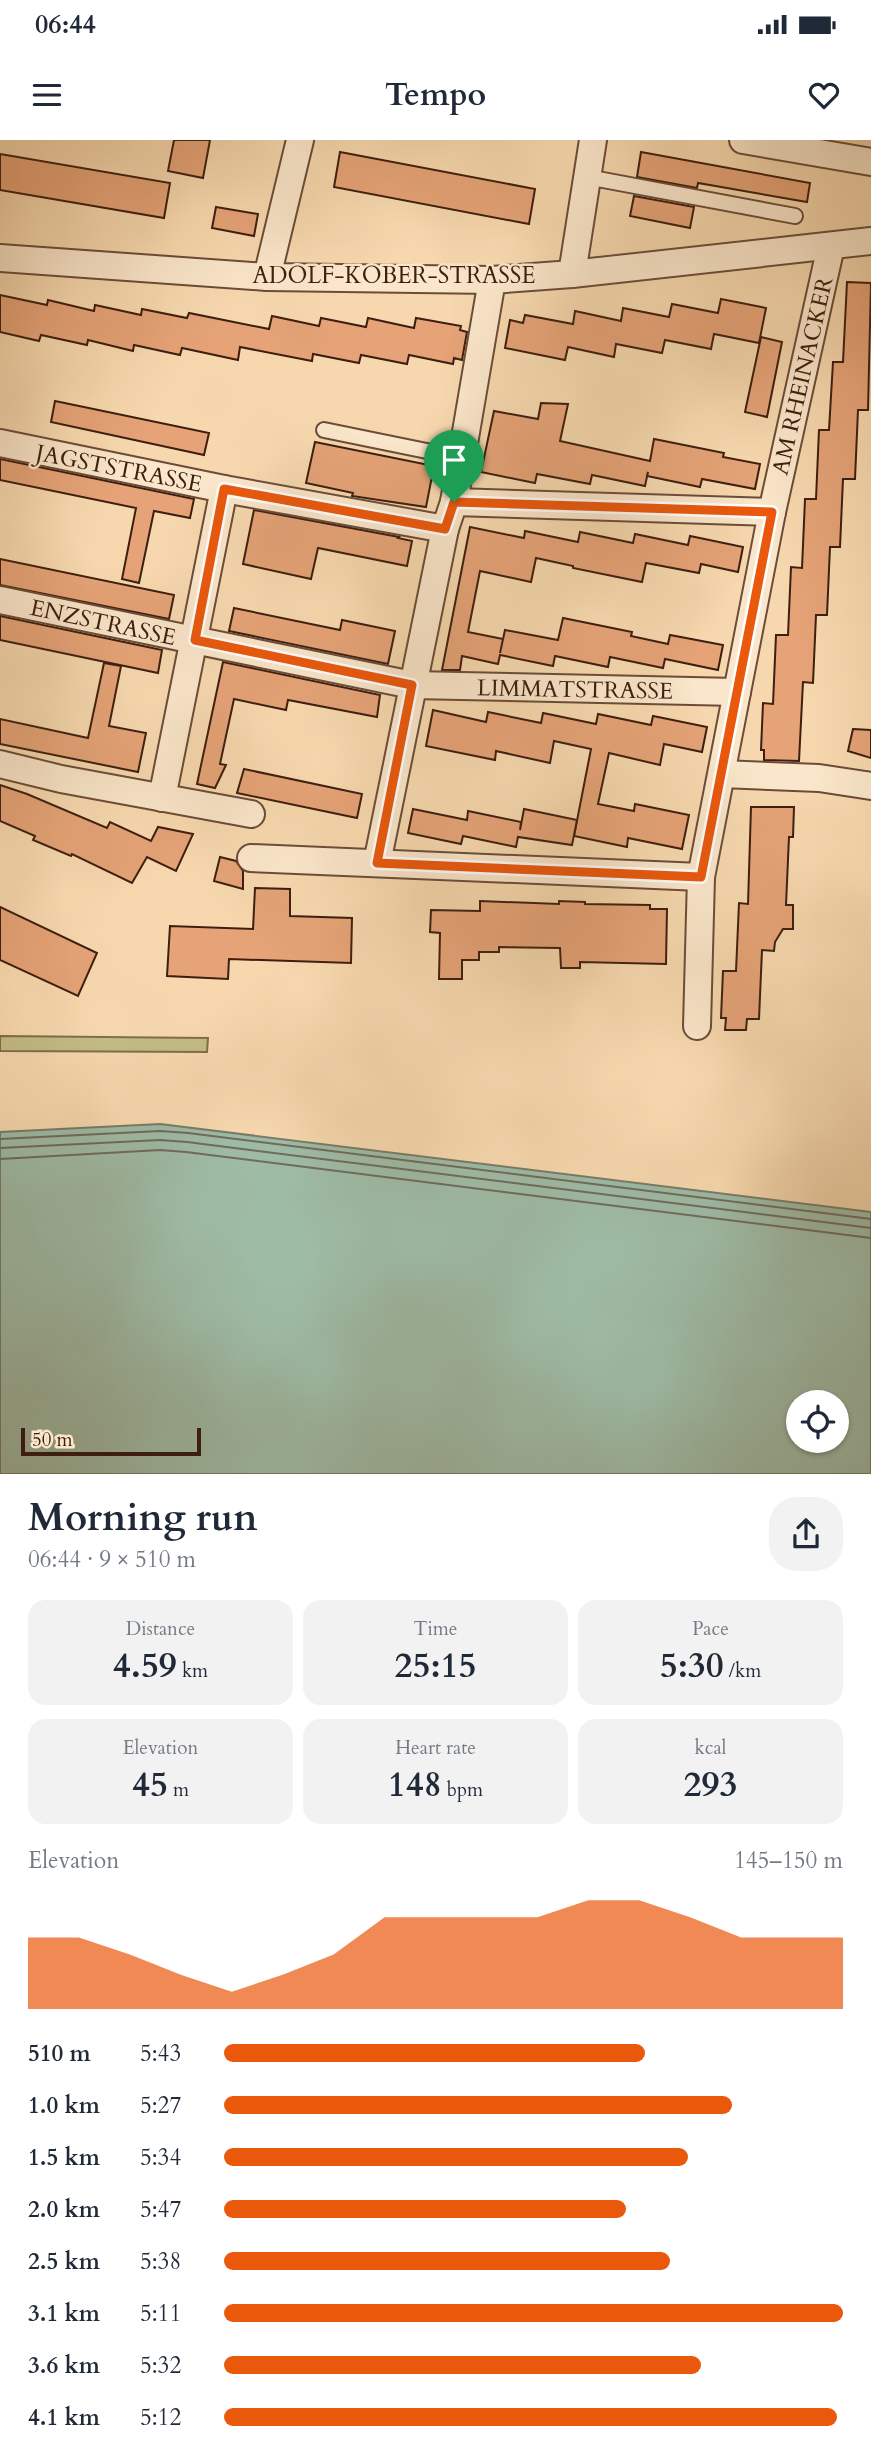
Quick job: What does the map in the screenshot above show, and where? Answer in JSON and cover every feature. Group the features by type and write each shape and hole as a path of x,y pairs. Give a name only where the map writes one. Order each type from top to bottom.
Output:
{"street":[{"path":"267,277 300,140"},
{"path":"572,274 593,140"},
{"path":"743,140 871,162"},
{"name":"ADOLF-KOBER-STRASSE","path":"0,258 267,277 492,280 572,274 871,241"},
{"name":"AM RHEINACKER","path":"697,1026 701,877 772,512 831,246"},
{"path":"377,863 445,529 454,502 492,280"},
{"name":"JAGSTSTRASSE","path":"0,443 224,489 445,529"},
{"path":"162,798 224,489"},
{"path":"454,502 772,512"},
{"name":"ENZSTRASSE","path":"0,600 412,685"},
{"name":"LIMMATSTRASSE","path":"412,685 737,692"},
{"path":"0,764 61,779 251,814"},
{"path":"722,774 808,777 871,786"},
{"path":"251,858 701,877"}],"lane":[{"path":"587,177 795,216"},
{"path":"324,430 461,458"}],"shaded area":[{"path":"0,1036 208,1038 207,1052 0,1051"}],"water":[{"path":"160,1124 871,1212 871,1474 0,1474 0,1132"}],"building":[{"path":"174,140 210,140 203,178 168,171"},
{"path":"340,152 535,189 529,224 334,187"},
{"path":"641,152 810,183 807,202 698,183 697,188 637,177"},
{"path":"0,154 170,183 164,218 0,190"},
{"path":"634,196 694,207 690,228 630,216"},
{"path":"216,207 258,214 254,236 212,228"},
{"path":"847,282 871,283 868,410 858,410 855,479 843,479 840,547 830,547 827,615 816,615 813,683 803,682 799,761 764,760 764,750 761,750 763,703 773,704 776,635 788,635 791,567 802,568 805,499 816,499 819,430 829,430 833,362 843,362"},
{"path":"0,295 47,305 48,300 94,311 95,305 141,315 142,309 187,318 189,313 269,329 272,316 319,326 321,318 366,327 368,318 414,328 416,318 461,326 460,330 467,332 462,360 454,358 453,364 409,355 407,364 361,355 359,363 313,354 312,361 240,347 238,360 182,348 180,355 134,345 133,351 88,340 87,345 41,335 39,341 0,332"},
{"path":"721,299 766,308 759,343 714,334 711,349 665,340 662,353 616,344 614,357 568,347 565,360 505,348 510,320 523,323 525,315 573,324 575,311 621,321 623,308 669,317 672,304 718,313"},
{"path":"761,337 782,342 767,417 745,412"},
{"path":"55,401 209,433 204,455 51,422"},
{"path":"541,403 568,404 560,441 650,461 654,439 724,453 723,457 760,464 755,489 702,479 700,487 647,476 645,486 592,475 590,484 537,474 535,483 481,472 494,411 538,419"},
{"path":"315,442 434,466 426,507 352,496 353,493 306,483"},
{"path":"0,459 194,499 190,518 154,511 139,583 122,579 136,508 0,480"},
{"path":"254,510 412,541 407,566 318,548 311,579 243,564"},
{"path":"470,527 524,538 525,531 578,542 580,532 633,543 635,534 688,545 690,536 743,547 738,572 701,564 699,573 646,563 642,582 536,558 531,582 480,571 468,632 503,639 500,653 505,630 558,640 563,618 632,632 631,636 668,644 670,635 723,645 718,670 665,659 663,668 610,657 608,667 555,656 553,666 500,655 498,664 462,656 460,670 442,670"},
{"path":"0,559 174,595 169,619 0,585"},
{"path":"234,608 340,630 342,620 395,631 388,664 229,631"},
{"path":"0,616 162,650 158,673 0,640"},
{"path":"223,662 380,695 377,717 288,700 286,710 234,699 220,764 226,765 215,788 197,784"},
{"path":"104,663 121,666 109,726 146,733 138,772 0,744 0,719 88,738"},
{"path":"433,710 486,722 488,712 541,723 543,713 596,724 598,714 651,725 653,716 707,727 702,752 664,744 660,765 609,753 598,804 634,811 635,804 689,815 682,849 628,838 627,847 574,836 591,749 554,741 550,763 496,751 495,760 426,746"},
{"path":"853,729 871,730 871,758 848,751"},
{"path":"244,769 362,794 357,818 237,793"},
{"path":"0,785 107,828 110,822 151,841 158,827 193,834 176,871 147,857 132,883 72,854 71,856 33,840 35,836 0,821"},
{"path":"751,807 794,807 793,837 789,837 786,905 793,905 793,929 783,929 775,942 774,951 762,950 759,1019 747,1019 746,1030 725,1030 726,1018 721,1018 723,971 736,971 739,903 748,904"},
{"path":"413,809 467,820 468,811 521,822 520,830 524,809 577,820 572,845 518,837 516,847 463,836 461,844 408,833"},
{"path":"220,857 236,861 243,871 243,889 214,881"},
{"path":"255,888 290,889 290,916 352,918 351,963 229,959 228,979 167,976 170,926 253,929"},
{"path":"480,901 559,904 559,901 585,902 650,905 650,909 667,909 666,964 580,962 580,968 561,968 560,948 499,947 499,952 479,952 479,960 462,960 462,979 439,979 440,933 430,932 431,910 480,911"},
{"path":"0,907 97,953 78,996 0,960"}],"route":[{"path":"224,489 445,529 454,502 772,512 701,877 377,863 412,685 195,640 224,489"}]}
